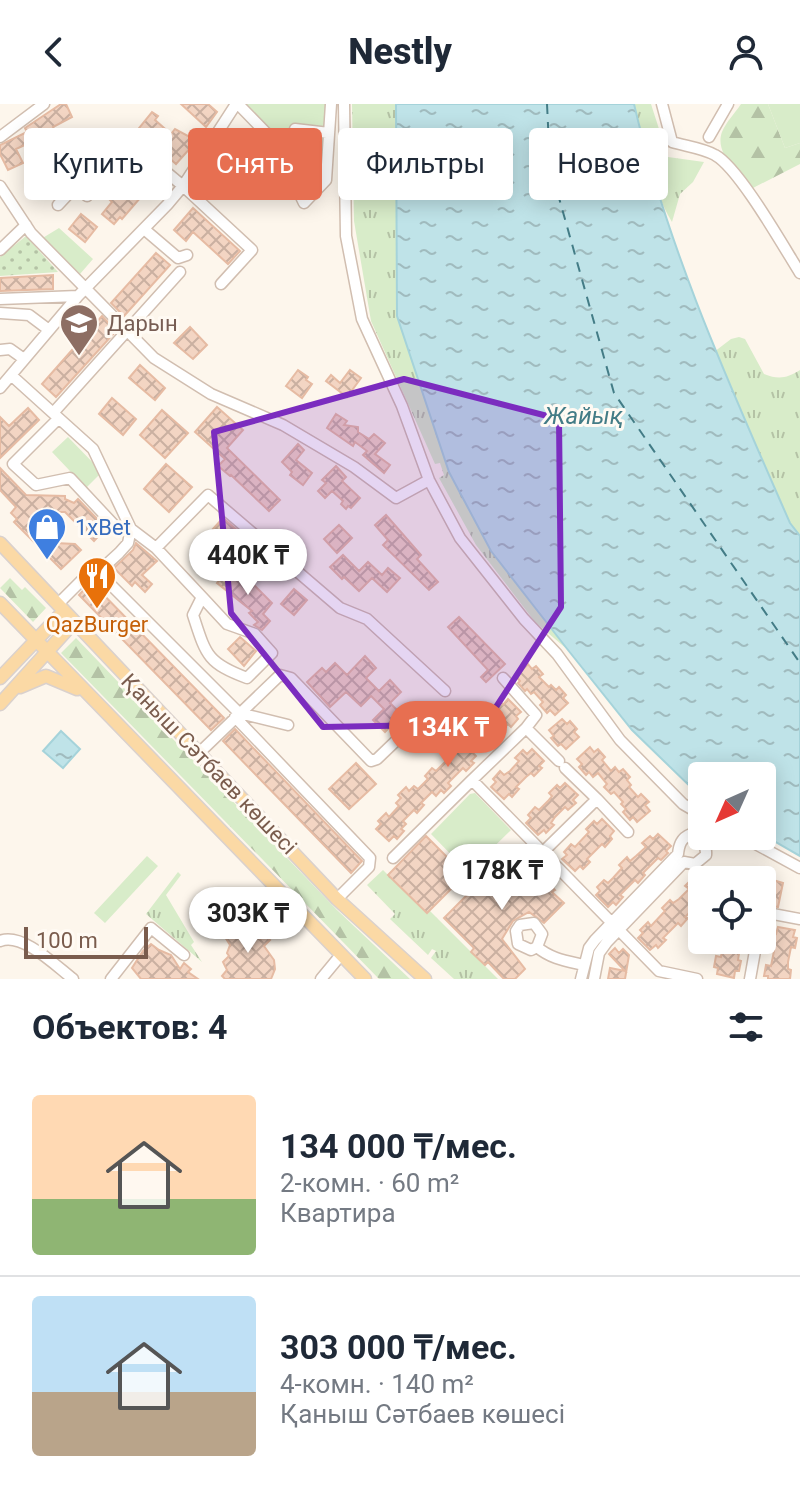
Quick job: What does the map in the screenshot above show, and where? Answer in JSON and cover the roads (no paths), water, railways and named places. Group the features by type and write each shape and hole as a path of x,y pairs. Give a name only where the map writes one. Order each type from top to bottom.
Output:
{"main road":[{"name":"Қаныш Сәтбаев көшесі","path":"0,543 337,899 425,979"},
{"name":"Қаныш Сәтбаев көшесі","path":"0,603 365,979"},
{"path":"0,678 61,607"},
{"path":"0,704 74,622"},
{"path":"11,692 46,676 89,695"}],"street":[{"path":"0,137 44,104"},
{"path":"0,388 81,293 183,186 237,104 275,142 304,203 326,180 331,104"},
{"path":"344,104 346,236 362,319 402,406 429,480 460,538 524,619 557,654 620,740 688,807"},
{"path":"662,104 672,142 711,152 722,159 761,211 800,273"},
{"path":"709,137 728,104"},
{"path":"322,132 329,133"},
{"path":"172,177 252,250 221,284"},
{"path":"0,186 26,225 81,293 127,330 154,358 211,394 283,425 354,467 396,498 429,480"},
{"path":"58,205 63,200"},
{"path":"0,250 26,225"},
{"path":"144,229 178,258 187,255"},
{"path":"180,272 13,464 36,485 70,478 114,525 131,529 156,548 202,597 227,624 255,634 272,653 247,678 220,668 204,650 193,615 202,597"},
{"path":"0,299 81,293"},
{"path":"0,313 29,315 49,330"},
{"path":"0,350 10,349 24,359"},
{"path":"11,375 93,449 131,529 128,543 107,564 94,568 61,607"},
{"path":"156,548 208,495 340,608 367,619 445,691"},
{"path":"94,568 370,858 369,867 337,899"},
{"path":"198,754 280,675 291,678 371,761 401,736"},
{"path":"393,858 534,719 534,711 503,678"},
{"path":"237,715 288,725"},
{"path":"526,728 628,832"},
{"path":"472,780 659,971 697,979"},
{"path":"543,852 597,799"},
{"path":"581,979 589,948 615,927 684,862 695,864 701,861 706,855 703,842 691,834 679,843 678,854 615,927 599,953 594,979"},
{"path":"767,850 800,868"},
{"path":"776,915 800,919"},
{"path":"111,979 151,928 184,955"},
{"path":"0,941 8,938 20,940 73,979"},
{"path":"537,947 557,959 584,965"},
{"path":"750,979 754,954"},
{"path":"321,979 340,956"}],"water":[{"name":"Жайық","path":"396,104 634,104 640,128 529,128 529,200 660,200 702,317 790,523 800,536 800,856 776,842 776,762 688,762 688,784 632,730 491,551 449,472 397,316 396,200 513,200 513,128 396,128"},
{"path":"61,731 80,749 63,768 43,751"}],"place":[{"name":"Дарын","path":"79,357"},
{"name":"1xBet","path":"47,561"},
{"name":"QazBurger","path":"97,610"}]}
